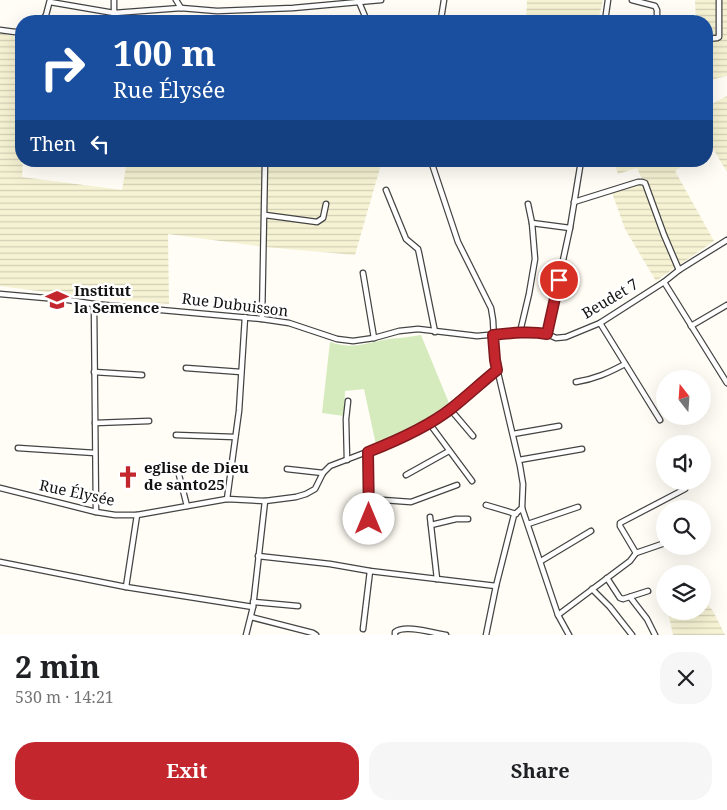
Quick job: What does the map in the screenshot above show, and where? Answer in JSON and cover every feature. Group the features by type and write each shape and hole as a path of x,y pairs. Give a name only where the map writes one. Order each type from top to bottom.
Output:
{"street":[{"path":"114,0 114,13"},
{"path":"176,0 182,8"},
{"path":"46,15 50,1 114,13 182,8 217,11 293,8 380,0"},
{"path":"442,15 444,0"},
{"path":"606,15 608,0"},
{"path":"632,0 655,6"},
{"path":"656,15 655,6 658,0"},
{"path":"713,38 719,37 718,0"},
{"path":"359,1 365,15"},
{"path":"0,30 15,32"},
{"path":"262,319 265,167"},
{"path":"434,167 458,242 491,308 495,360 519,460 522,508 558,615 568,634"},
{"path":"547,334 570,228 580,167"},
{"path":"574,202 638,182 646,184 664,235 680,270"},
{"path":"386,190 406,239 418,249 435,332"},
{"path":"265,215 317,222 323,218 326,204"},
{"path":"520,332 535,259 532,223 528,204"},
{"path":"532,223 570,228"},
{"name":"Beudet 7","path":"493,335 536,332 556,338 600,323 727,240"},
{"path":"363,273 374,338"},
{"path":"664,282 727,384"},
{"name":"Rue Dubuisson","path":"0,294 262,319 289,323 338,339 353,341 418,329 477,336 493,335"},
{"path":"94,304 96,512"},
{"path":"691,326 727,305"},
{"path":"227,499 239,411 245,317"},
{"path":"600,323 656,414"},
{"path":"576,382 604,375 625,364"},
{"path":"186,368 241,372"},
{"name":"Rue Élysée","path":"0,488 115,515 137,515 227,499 265,500 296,497 315,489 330,466 394,442 429,423 450,409 497,370"},
{"path":"94,372 142,375"},
{"path":"347,460 346,419 348,401"},
{"path":"450,409 473,436"},
{"path":"95,423 149,421"},
{"path":"429,423 472,481"},
{"path":"513,434 559,426"},
{"path":"176,435 235,437"},
{"path":"18,448 95,453"},
{"path":"519,460 582,449"},
{"path":"406,475 449,451"},
{"path":"368,452 369,519"},
{"path":"288,469 323,474"},
{"path":"178,471 187,506"},
{"path":"369,499 411,502 457,485"},
{"path":"636,553 620,523 685,490"},
{"path":"246,635 253,604 265,500"},
{"path":"486,505 516,514"},
{"path":"528,524 578,507"},
{"path":"486,635 514,516 522,508"},
{"path":"126,587 137,515"},
{"path":"430,517 437,579"},
{"path":"431,525 456,518 468,519"},
{"path":"540,561 590,531"},
{"path":"558,615 630,561 636,553 656,546"},
{"path":"258,556 496,586"},
{"path":"0,562 126,587 253,604 298,606"},
{"path":"363,630 370,571"},
{"path":"607,578 620,598 625,599 648,590"},
{"path":"592,589 610,606 632,635"},
{"path":"630,597 647,619 655,635"},
{"path":"251,617 316,635"},
{"path":"395,635 398,629 410,629 446,635"}],"shaded area":[{"path":"527,0 603,0 599,15 526,15"},
{"path":"695,0 727,0 727,76 713,79 713,15 696,15"},
{"path":"0,33 15,37 15,167 23,167 22,177 122,190 126,167 380,167 355,255 265,247 168,234 169,304 69,295 0,286"},
{"path":"727,96 727,172 713,149 713,103"},
{"path":"616,167 681,167 675,171 714,241 656,281 625,229 611,190 642,179 637,168 618,174"},
{"path":"711,609 725,635 673,635 670,620 711,620"}],"green space":[{"path":"421,335 449,403 427,419 376,445 364,389 345,391 344,416 322,413 330,342 353,346"}],"place":[{"name":"Institut la Semence","path":"57,300"},
{"name":"eglise de Dieu de santo25","path":"128,477"}],"route":[{"path":"369,519 368,452 394,442 429,423 450,409 497,370 493,335 520,332 547,334 559,280"}]}
